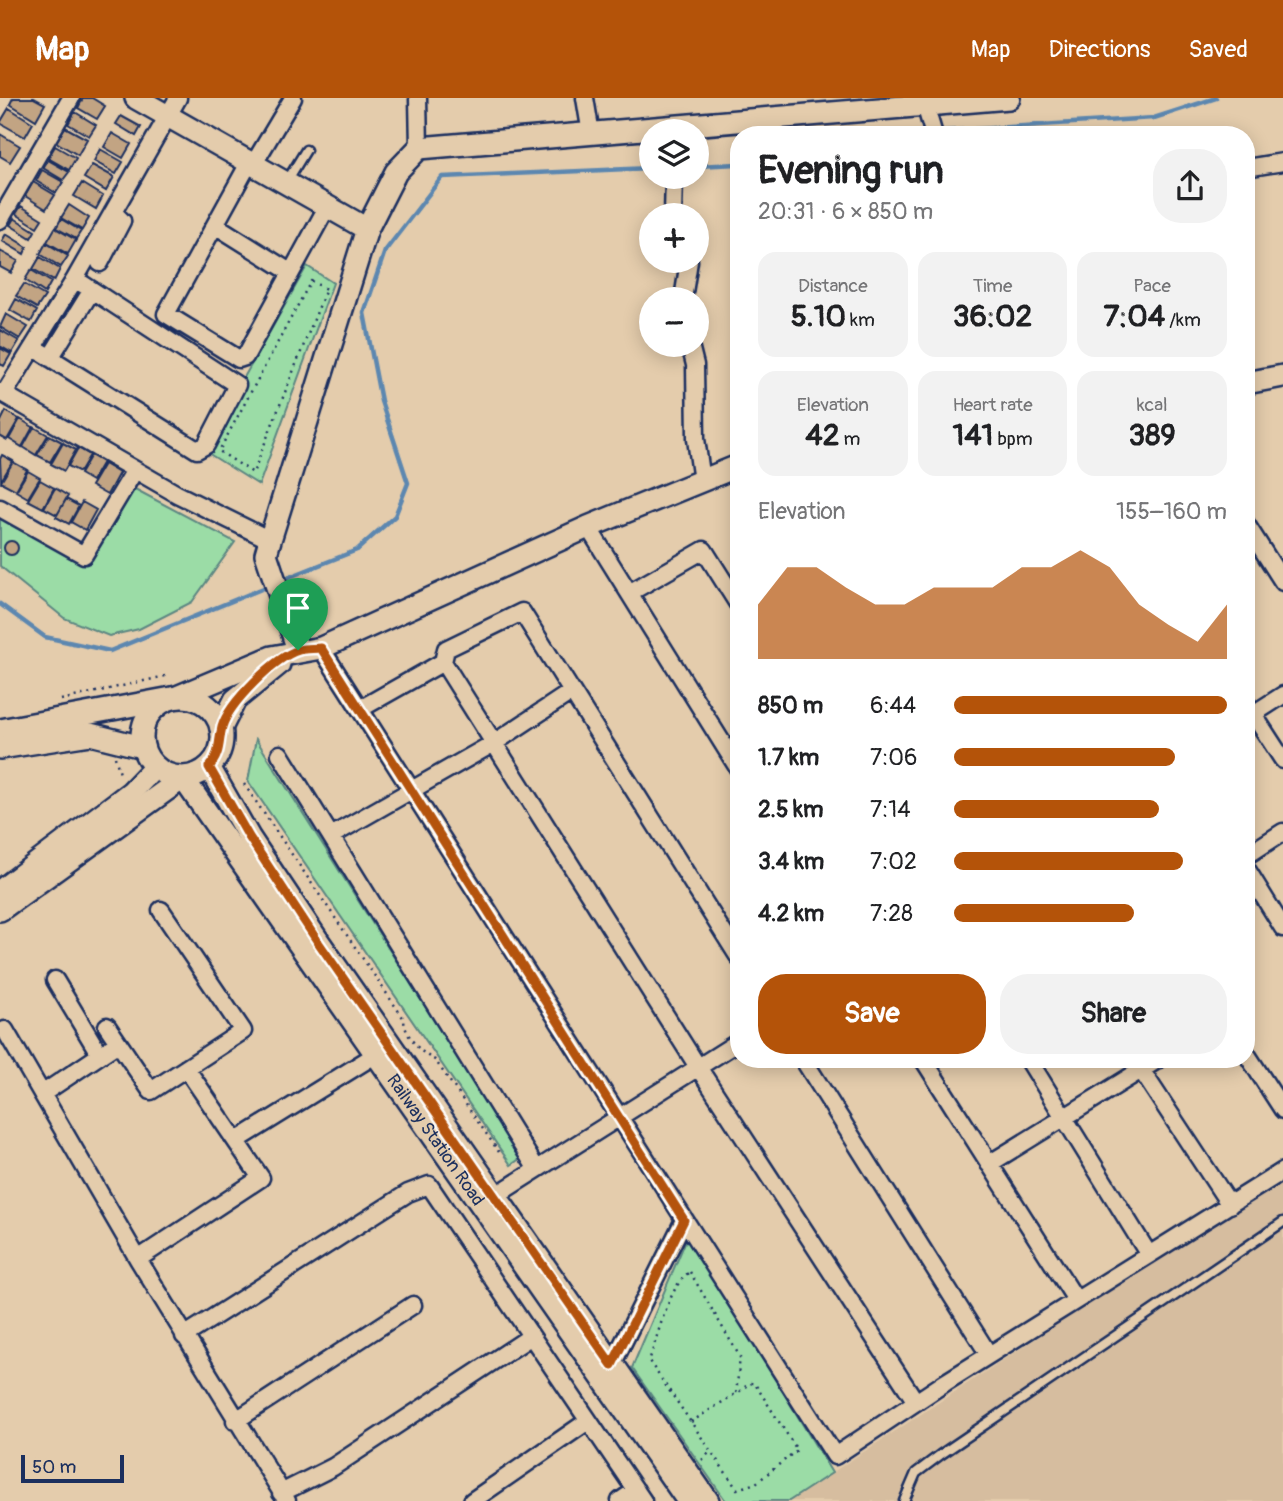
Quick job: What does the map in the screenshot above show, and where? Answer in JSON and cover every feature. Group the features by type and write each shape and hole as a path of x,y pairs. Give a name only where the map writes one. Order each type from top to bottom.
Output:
{"street":[{"path":"0,220 71,98"},
{"path":"136,98 173,107 251,164 367,229"},
{"path":"293,98 215,225 166,311 167,316 243,359 327,207"},
{"path":"418,98 419,148"},
{"path":"585,98 591,134"},
{"path":"709,126 1009,98"},
{"path":"925,105 931,126"},
{"path":"173,107 75,279 2,393 135,470 270,540"},
{"path":"298,650 266,554 367,229 396,172 419,148 639,131"},
{"path":"1255,167 1283,162"},
{"path":"100,263 122,221 113,212"},
{"path":"215,225 290,272"},
{"path":"33,347 197,450 206,445 237,385 75,279"},
{"path":"50,358 92,290"},
{"path":"693,357 696,439 702,481"},
{"path":"1255,381 1283,376"},
{"path":"183,778 173,777 155,767 142,747 143,724 156,705 272,657 298,650 321,648 588,527 730,469"},
{"path":"0,508 84,555 135,470"},
{"path":"588,527 730,755"},
{"path":"1255,538 1283,582"},
{"path":"629,593 704,550 730,591"},
{"path":"730,943 522,612 446,649 443,662 698,1067 916,1402"},
{"path":"321,648 835,1457 989,1355 1283,1171"},
{"path":"221,728 235,700 259,677 298,650"},
{"path":"360,710 443,662"},
{"path":"331,836 494,743 568,694 570,689"},
{"path":"1255,709 1283,695"},
{"path":"0,730 177,697 200,701 217,717 221,728 220,750 209,767 183,778 0,910"},
{"path":"1255,722 1283,760"},
{"path":"0,748 90,734 142,747"},
{"path":"280,754 536,1168"},
{"path":"0,891 131,792 155,767"},
{"name":"Railway Station Road","path":"209,767 249,837 318,942 708,1501"},
{"name":"Railway Station Road","path":"183,778 235,848 375,1055 688,1501"},
{"path":"1255,850 1283,832"},
{"path":"1255,883 1283,928"},
{"path":"107,1026 151,1091 243,1031 161,910"},
{"path":"55,981 100,1055"},
{"path":"5,1030 184,1336 284,1497 530,1337"},
{"path":"42,1094 118,1043"},
{"path":"495,1196 730,1047"},
{"path":"236,1141 375,1055"},
{"path":"1255,1067 1283,1110"},
{"path":"138,1259 261,1178 186,1068"},
{"path":"809,1068 989,1355"},
{"path":"934,1068 989,1164 1076,1300"},
{"path":"1033,1068 1149,1255"},
{"path":"989,1164 1064,1118 1132,1068"},
{"path":"1140,1068 1230,1205"},
{"path":"184,1336 408,1193 429,1185 640,1496 620,1501"},
{"path":"612,1365 684,1220"},
{"path":"236,1421 413,1305"},
{"path":"472,1501 588,1422"}],"lane":[{"path":"286,184 306,150"},
{"path":"904,1501 916,1473 940,1455 1283,1222"}],"path":[{"path":"310,281 326,289 253,473 219,451 310,281"},
{"path":"50,702 170,675"},
{"path":"112,753 120,766 121,777 113,786"},
{"path":"244,784 404,1019 404,1027 425,1056 435,1060 499,1152"},
{"path":"691,1422 736,1394 750,1383 755,1384 797,1450 756,1483 737,1489 649,1361 674,1289 683,1275 690,1272 740,1357 736,1394"}],"shaded area":[{"path":"1283,1176 1283,1501 789,1501"}],"green space":[{"path":"307,266 333,283 259,485 203,450"},
{"path":"133,488 235,542 192,602 139,629 109,636 64,618 0,566 0,516 87,564"},
{"path":"256,739 521,1158 511,1165 248,781"},
{"path":"688,1235 832,1473 789,1501 726,1501 632,1368"}],"building":[{"path":"13,98 34,98 45,104 36,120 10,104"},
{"path":"83,98 92,98 105,106 97,119 78,108"},
{"path":"9,108 33,123 25,137 0,123"},
{"path":"75,112 96,125 89,136 68,124"},
{"path":"121,116 141,127 136,136 116,124"},
{"path":"65,127 87,139 78,155 56,142"},
{"path":"112,133 131,144 123,158 104,147"},
{"path":"0,134 20,146 10,162 0,156"},
{"path":"55,146 76,158 69,170 48,158"},
{"path":"100,149 123,162 116,174 94,161"},
{"path":"48,160 69,172 63,180 43,168"},
{"path":"92,165 114,177 106,191 84,178"},
{"path":"42,170 63,182 56,193 36,181"},
{"path":"33,182 55,195 46,209 25,196"},
{"path":"82,183 103,196 96,209 74,196"},
{"path":"69,205 89,218 82,230 61,218"},
{"path":"21,206 42,219 37,227 16,214"},
{"path":"14,218 35,231 31,238 10,225"},
{"path":"61,219 81,231 76,239 56,228"},
{"path":"55,228 76,240 68,254 47,242"},
{"path":"6,234 27,247 24,254 2,241"},
{"path":"46,243 68,256 61,267 40,254"},
{"path":"0,251 18,261 11,273 0,267"},
{"path":"40,257 60,269 54,281 33,269"},
{"path":"31,270 51,282 45,293 25,280"},
{"path":"24,284 45,296 37,308 16,296"},
{"path":"16,299 37,311 31,322 10,310"},
{"path":"6,314 28,327 20,339 0,327"},
{"path":"0,330 19,341 12,353 0,346"},
{"path":"0,348 11,354 4,366 0,364"},
{"path":"6,411 19,419 7,440 0,436 0,423"},
{"path":"20,419 33,427 22,447 9,439"},
{"path":"34,427 48,435 36,455 23,447"},
{"path":"49,435 62,442 50,462 37,455"},
{"path":"63,443 76,450 64,471 51,464"},
{"path":"78,448 90,455 80,472 68,466"},
{"path":"2,455 13,461 1,481 0,459"},
{"path":"91,455 103,462 92,481 80,474"},
{"path":"13,462 27,470 16,490 1,482"},
{"path":"104,464 119,473 107,495 91,486"},
{"path":"28,471 40,478 28,498 16,491"},
{"path":"40,480 54,488 43,508 28,500"},
{"path":"55,488 68,496 57,515 44,508"},
{"path":"66,499 79,506 69,524 56,517"},
{"path":"82,502 96,510 85,530 71,522"},
{"path":"11,541 16,543 16,553 11,555 6,553 4,548 6,543"}],"waterway":[{"path":"1025,126 1154,118 1216,98"},
{"path":"709,165 730,164"},
{"path":"282,580 357,550 395,516 408,483 381,401 364,313 385,251 442,177 639,169"},
{"path":"0,604 45,637 110,651 271,585"}],"route":[{"path":"321,648 684,1220 612,1365 403,1060 318,942 249,837 209,767 220,750 221,728 235,700 259,677 298,650 321,648"}]}
